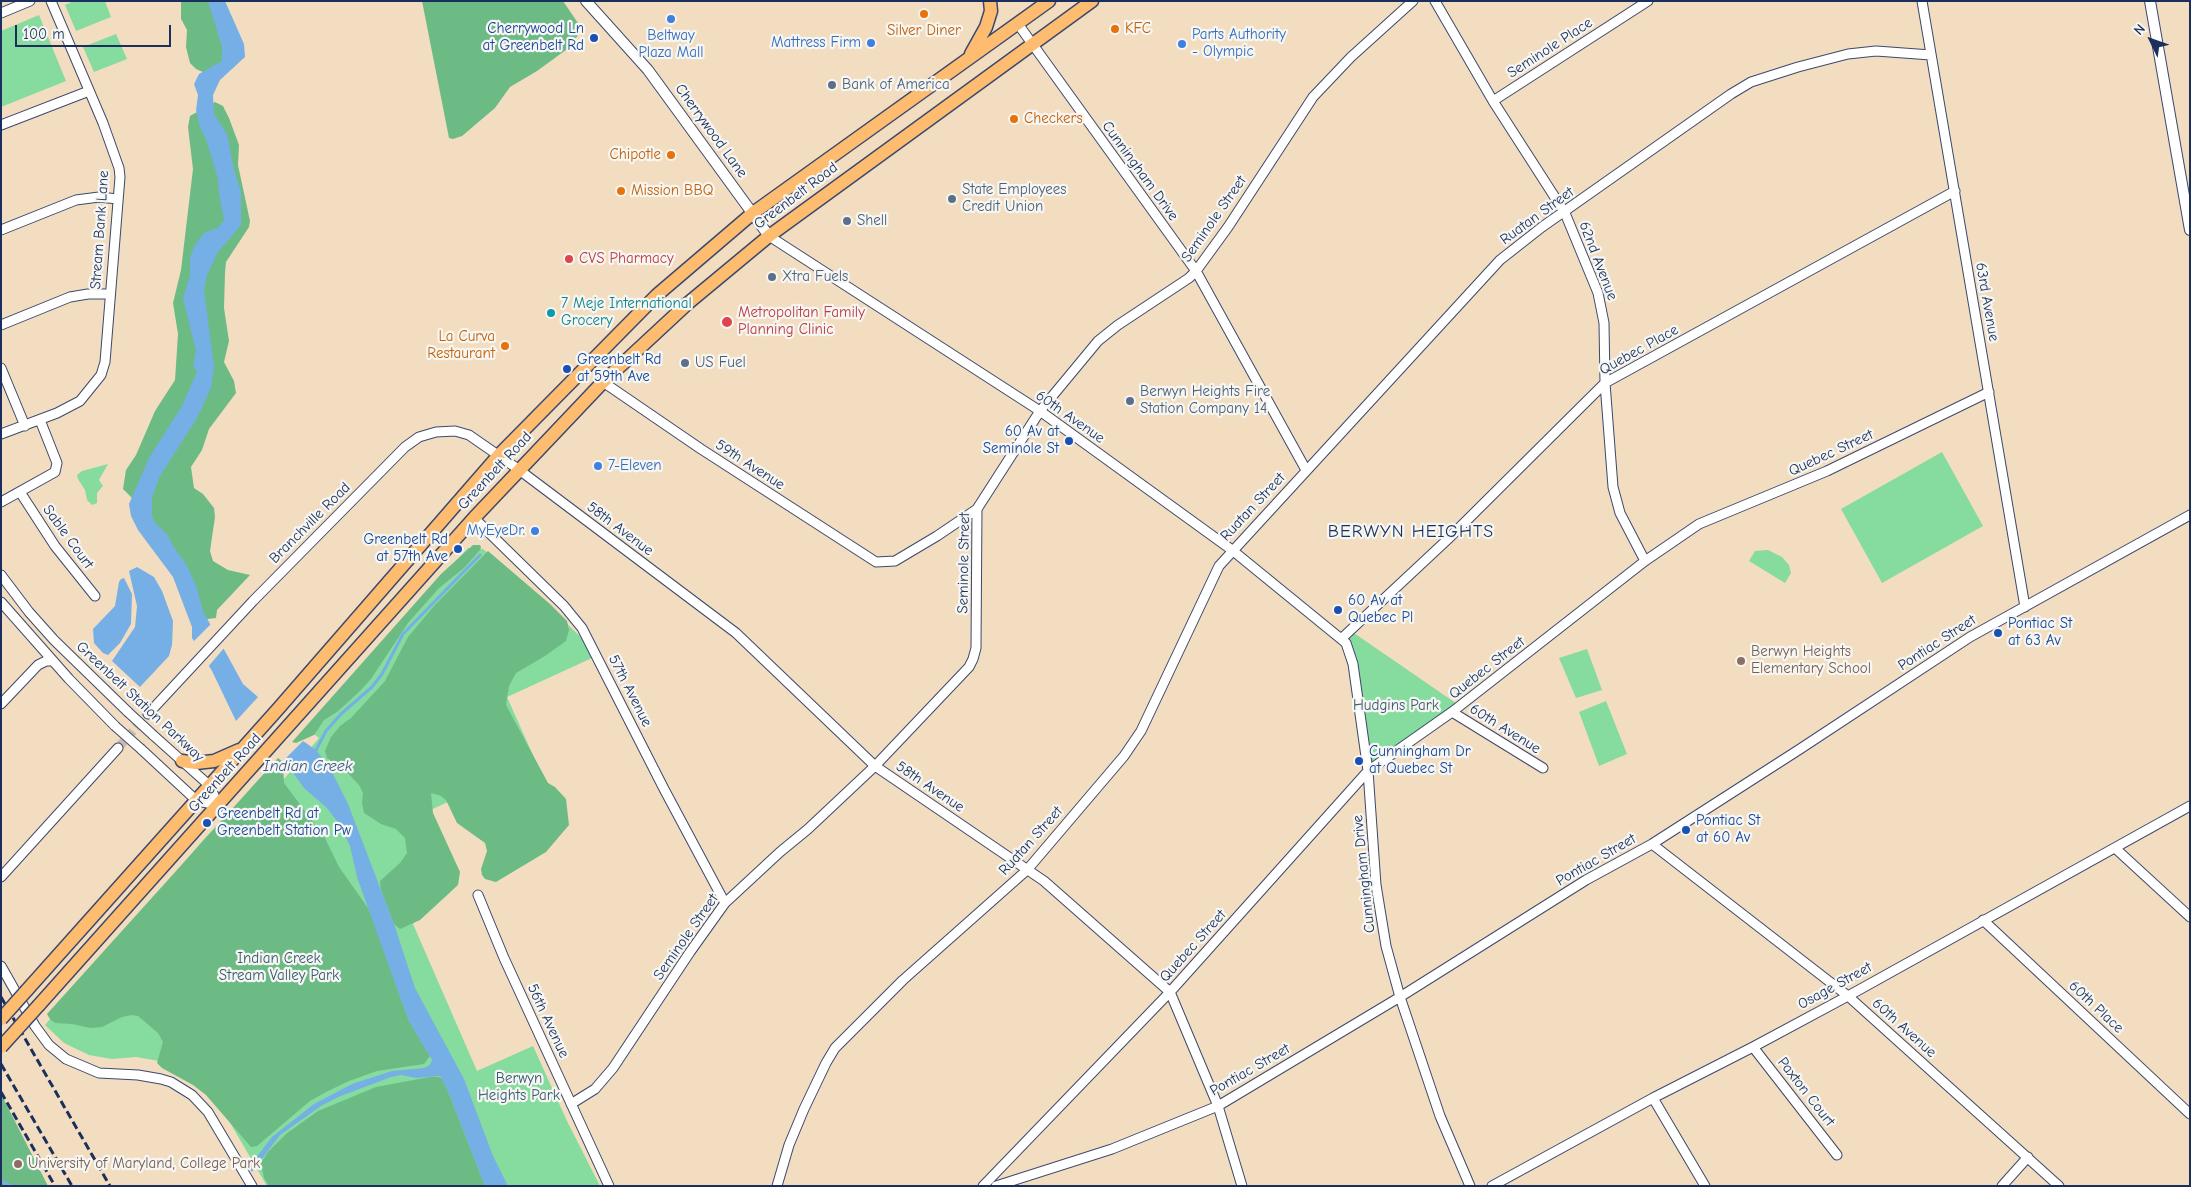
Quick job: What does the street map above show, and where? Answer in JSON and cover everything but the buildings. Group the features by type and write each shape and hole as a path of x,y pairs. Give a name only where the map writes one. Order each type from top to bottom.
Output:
{"main road":[{"path":"967,61 986,27 991,11 990,1"},
{"name":"Greenbelt Road","path":"1,1019 197,801 499,455 656,295 753,213 1049,1"},
{"name":"Greenbelt Road","path":"1,1047 518,469 603,382 669,320 769,236 1092,1"},
{"path":"182,761 196,763 214,761 243,748"}],"street":[{"path":"1,13 30,1"},
{"name":"Stream Bank Lane","path":"1,434 40,420 80,401 101,375 105,362 120,177 117,158 52,1"},
{"name":"Cherrywood Lane","path":"586,1 648,70 769,236"},
{"name":"Seminole Street","path":"571,1104 595,1088 613,1068 725,903 875,766 969,667 976,648 977,509 1040,411 1098,342 1118,325 1189,278 1196,271 1228,227 1313,97 1351,58 1413,1"},
{"name":"62nd Avenue","path":"1435,1 1493,101 1565,212 1585,258 1602,307 1605,383 1616,501 1627,529 1645,561"},
{"name":"Seminole Place","path":"1493,101 1648,1"},
{"name":"63rd Avenue","path":"1922,1 2025,607"},
{"path":"2150,1 2190,230"},
{"name":"Cunningham Drive","path":"1018,24 1196,271 1306,470"},
{"name":"Ruatan Street","path":"777,1186 789,1145 804,1109 835,1048 903,980 1027,870 1124,756 1141,731 1213,576 1232,550 1500,260 1542,227 1731,94 1751,82 1848,54 1901,52 1932,55"},
{"path":"1,126 90,91"},
{"name":"Quebec Place","path":"1341,639 1448,539 1605,383 1954,192"},
{"path":"1,230 76,200 99,196 118,199"},
{"name":"60th Avenue","path":"769,236 1040,411 1232,550 1341,639"},
{"path":"1,324 70,297 88,294 110,294"},
{"path":"1,368 23,427"},
{"name":"59th Avenue","path":"603,382 696,446 876,562 895,561 911,553 977,509"},
{"name":"Quebec Street","path":"983,1186 1170,992 1368,772 1452,712 1645,561 1700,524 1827,471 1988,392"},
{"path":"1,502 52,474 57,468 57,463 40,420"},
{"name":"Stream Bank Lane","path":"1,441 23,427"},
{"name":"Branchville Road","path":"148,714 197,659 412,441 428,434 455,431 475,438 518,469"},
{"name":"58th Avenue","path":"518,469 736,633 875,766 1056,892 1170,992 1218,1106 1242,1186"},
{"name":"Sable Court","path":"20,492 55,546 95,596"},
{"name":"Pontiac Street","path":"996,1186 1112,1149 1218,1106 1400,997 1586,880 1652,844 1800,749 1933,660 1994,623 2190,515"},
{"name":"57th Avenue","path":"474,518 564,606 582,628 664,790 725,903"},
{"name":"Greenbelt Station Parkway","path":"1,575 29,612 54,640 128,712 210,786 218,805"},
{"name":"Greenbelt Station Parkway","path":"1,602 53,661 115,726 197,801"},
{"name":"Cunningham Drive","path":"1341,639 1348,648 1353,664 1368,772 1376,885 1386,946 1400,997 1440,1116 1470,1186"},
{"path":"1,704 38,665 46,661 53,661"},
{"name":"60th Avenue","path":"1452,712 1544,768"},
{"path":"1,877 118,748"},
{"path":"197,801 218,805"},
{"name":"Osage Street","path":"1492,1186 1653,1098 1848,996 2190,806"},
{"name":"60th Avenue","path":"1652,844 1848,996 2059,1186"},
{"path":"2115,848 2190,917"},
{"name":"56th Avenue","path":"478,895 504,958 608,1186"},
{"name":"60th Place","path":"1983,920 2190,1114"},
{"path":"1,966 35,1026 49,1045 66,1059 99,1073 138,1074 161,1079 171,1082 192,1095 208,1112 252,1186"},
{"name":"Paxton Court","path":"1753,1047 1837,1154"},
{"path":"1653,1098 1705,1186"},
{"path":"2002,1186 2028,1158"}],"green space":[{"path":"74,1 105,1 111,17 76,31 65,5"},
{"path":"181,1 221,1 235,53 205,73 196,69 190,63 186,47 187,30 181,19"},
{"path":"422,1 563,1 582,29 570,47 537,71 510,87 495,108 462,136 453,139 449,138"},
{"path":"39,15 66,81 1,107 1,31"},
{"path":"116,34 127,59 94,72 83,47"},
{"path":"215,102 223,106 239,145 238,165 250,221 249,227 226,262 225,273 224,308 229,341 224,362 234,381 236,393 209,429 202,450 191,467 194,488 203,494 214,508 215,517 210,551 213,561 228,570 250,575 217,610 216,618 199,620 146,512 123,489 126,470 136,455 155,411 175,380 178,334 173,303 181,270 193,169 188,127 190,116"},
{"path":"1942,452 1983,526 1882,583 1841,509"},
{"path":"108,464 99,480 103,486 97,493 97,503 92,505 87,500 85,490 77,475 82,471"},
{"path":"473,545 480,545 480,550 464,568 439,588 408,623 371,679 337,712 324,720 314,735 296,743 292,742 441,574"},
{"name":"Indian Creek Stream Valley Park","path":"468,548 483,549 514,574 585,641 592,658 507,697 536,762 426,812 456,878 413,924 477,1071 533,1046 567,1121 600,1186 267,1186 215,1097 159,1061 136,1057 112,1059 89,1055 64,1043 45,1025 204,839 271,768 284,779 319,738 306,728"},
{"path":"1768,550 1782,557 1789,565 1791,573 1785,583 1749,561 1755,551"},
{"path":"488,551 567,621 569,630 566,641 516,673 509,686 506,705 548,783 555,787 566,799 569,825 546,852 496,882 485,879 482,875 481,869 487,851 485,843 457,823 446,800 441,796 431,793 433,813 460,872 458,885 420,920 400,929 394,924 381,890 380,881 400,863 407,853 405,838 396,829 381,824 364,813 363,793 359,785 344,769 327,758 325,751 331,737 340,726 351,718 385,681 408,637 434,606"},
{"name":"Hudgins Park","path":"1351,631 1460,706 1368,771 1353,664 1341,639"},
{"path":"1587,649 1602,690 1576,698 1559,658"},
{"path":"1606,701 1627,754 1599,766 1579,712"},
{"path":"278,758 283,762 284,783 325,838 339,867 370,911 409,1021 430,1056 424,1064 377,1071 326,1092 310,1101 257,1146 251,1147 206,1095 157,1063 163,1042 158,1033 138,1016 122,1017 102,1027 90,1028 55,1023 47,1014"},
{"path":"430,1077 442,1079 485,1186 269,1186 264,1178 261,1163 268,1152 286,1134 318,1111 376,1087"},
{"name":"University of Maryland, College Park","path":"1,1094 48,1186 1,1186"}],"water":[{"path":"208,1 225,1 244,44 245,57 220,80 213,95 214,114 227,134 234,170 241,192 241,225 218,252 207,275 204,290 214,367 211,388 197,418 160,476 152,497 152,516 155,523 167,534 186,564 196,585 203,611 243,684 258,697 236,721 212,671 192,638 192,627 173,577 138,530 131,516 129,504 149,458 182,406 197,372 193,366 196,351 183,298 190,276 190,257 195,245 205,232 218,228 224,220 218,179 196,110 198,95 194,84 199,74 222,61 222,47"},
{"path":"137,567 154,577 162,591 173,621 172,645 169,656 140,687 112,661 135,627 137,606 129,571"},
{"path":"124,578 132,594 131,624 120,643 108,655 103,653 94,643 93,629 115,606 119,582"},
{"name":"Indian Creek","path":"303,741 316,750 330,768 348,804 394,924 415,988 464,1079 493,1156 508,1186 485,1186 448,1091 440,1076 416,1078 401,1075 391,1077 338,1097 321,1106 280,1135 252,1172 249,1167 272,1137 314,1104 352,1084 392,1071 424,1068 430,1065 432,1060 409,1021 357,877 350,846 340,825 327,808 304,788 284,760"}],"pier":[{"path":"212,623 225,647 207,668 192,643"}],"waterway":[{"path":"315,752 326,731 341,714 372,687 382,674 403,634 480,555"},
{"path":"1,1181 11,1186"}],"tunnel":[{"path":"118,748 148,714"}],"railway":[{"path":"1,997 110,1186"},
{"path":"1,1064 72,1186"},
{"path":"1,1092 55,1186"}],"place":[{"name":"Silver Diner","path":"924,14"},
{"name":"Beltway Plaza Mall","path":"671,19"},
{"name":"KFC","path":"1115,29"},
{"name":"Cherrywood Ln at Greenbelt Rd","path":"594,38"},
{"name":"Mattress Firm","path":"871,43"},
{"name":"Parts Authority - Olympic","path":"1182,44"},
{"name":"Bank of America","path":"832,85"},
{"name":"Checkers","path":"1014,119"},
{"name":"Chipotle","path":"671,155"},
{"name":"Mission BBQ","path":"621,191"},
{"name":"State Employees Credit Union","path":"952,199"},
{"name":"Shell","path":"847,221"},
{"name":"CVS Pharmacy","path":"569,259"},
{"name":"Xtra Fuels","path":"772,277"},
{"name":"7 Meje International Grocery","path":"551,313"},
{"name":"Metropolitan Family Planning Clinic","path":"727,322"},
{"name":"La Curva Restaurant","path":"505,346"},
{"name":"US Fuel","path":"685,363"},
{"name":"Greenbelt Rd at 59th Ave","path":"567,369"},
{"name":"Berwyn Heights Fire Station Company 14","path":"1130,401"},
{"name":"60 Av at Seminole St","path":"1069,441"},
{"name":"7-Eleven","path":"598,466"},
{"name":"MyEyeDr.","path":"535,531"},
{"name":"Greenbelt Rd at 57th Ave","path":"458,549"},
{"name":"60 Av at Quebec Pl","path":"1338,610"},
{"name":"Pontiac St at 63 Av","path":"1998,633"},
{"name":"Berwyn Heights Elementary School","path":"1741,661"},
{"name":"Cunningham Dr at Quebec St","path":"1359,761"},
{"name":"Greenbelt Rd at Greenbelt Station Pw","path":"207,823"},
{"name":"Pontiac St at 60 Av","path":"1686,830"},
{"name":"University of Maryland, College Park","path":"18,1164"}],"district":[{"name":"BERWYN HEIGHTS","path":"1411,532"}],"park label":[{"name":"Berwyn Heights Park","path":"519,1088"}]}
